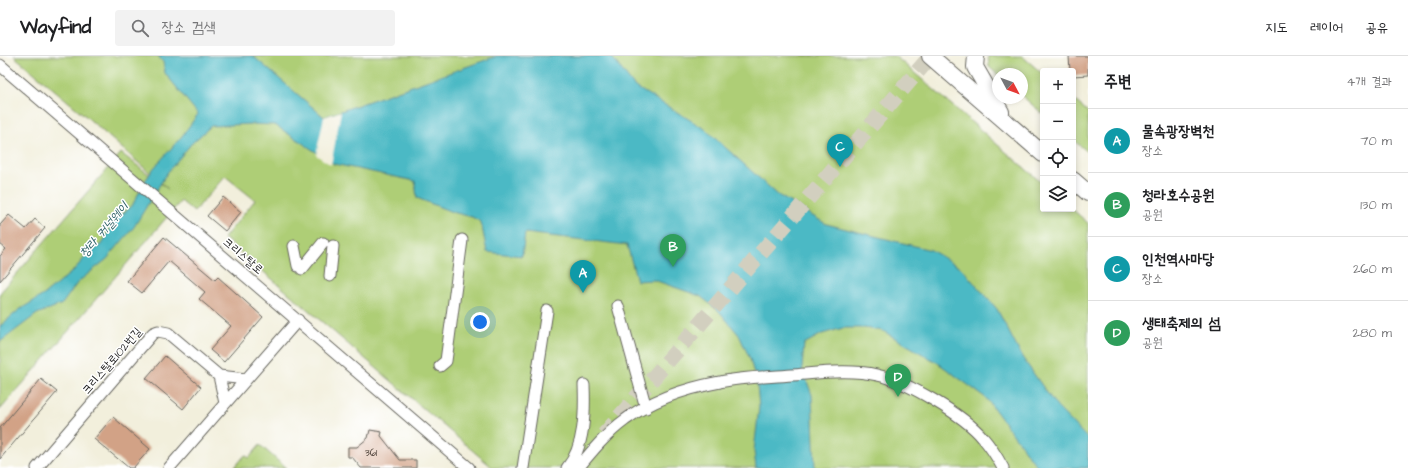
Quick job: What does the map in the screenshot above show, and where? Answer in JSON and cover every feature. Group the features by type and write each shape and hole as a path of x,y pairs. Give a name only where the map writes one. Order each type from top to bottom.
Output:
{"main road":[{"path":"976,56 975,67 1006,122"},
{"path":"935,57 1040,151"},
{"path":"1076,183 1088,193"}],"street":[{"name":"크리스탈로","path":"0,65 469,468"},
{"path":"440,366 446,361 462,240"},
{"path":"294,246 300,268 328,245 330,276"},
{"path":"618,306 646,408"},
{"path":"523,468 547,311"},
{"path":"169,468 298,320"},
{"name":"크리스탈로102번길","path":"37,468 153,334 158,331 168,333 219,376"},
{"path":"578,468 596,447 625,420 675,394 720,382 814,373 859,372 879,375 905,385 932,399 964,420 983,437 1003,468"},
{"path":"225,403 219,376 246,379"},
{"path":"567,468 574,457 583,425 584,385"}],"green space":[{"path":"14,56 895,56 1040,181 1040,212 1075,212 1088,223 1088,468 493,468 224,238 255,200 225,176 194,212 181,201 0,410 0,293 121,153 168,189 89,119"},
{"path":"988,56 1022,56 1040,71 1040,111 1028,101 1028,68 992,68 992,70 989,67"},
{"path":"1076,102 1088,112 1088,152 1076,142"},
{"path":"260,445 286,468 234,468 245,455 249,458"}],"water":[{"path":"158,56 253,56 324,117 497,56 611,56 634,86 705,129 778,195 826,224 931,250 961,268 997,309 1022,357 1057,407 1088,439 1088,468 1038,468 986,398 938,363 883,331 864,328 843,328 822,334 804,344 802,368 812,395 815,468 756,468 754,451 759,407 757,385 750,359 739,335 718,310 700,296 654,280 637,281 627,245 525,233 522,256 487,252 481,222 472,217 452,212 417,198 415,181 334,164 275,125 251,124 211,126 191,144 167,173 134,227 107,259 78,282 62,304 37,314 0,342 0,326 19,310 45,294 73,271 88,254 103,243 113,222 132,206 153,169 182,136 198,114 165,73 163,62"}],"pier":[{"path":"341,111 331,165 316,155 324,117"}],"building":[{"path":"1069,56 1088,56 1088,75 1076,76 1076,68 1070,68"},
{"path":"223,197 241,212 225,231 207,216"},
{"path":"9,215 26,229 35,219 45,228 0,281 0,256 6,249 0,244 0,225"},
{"path":"164,237 215,280 218,277 263,317 224,362 210,350 231,326 199,299 205,292 169,261 142,293 127,281"},
{"path":"165,356 201,387 183,409 146,378"},
{"path":"41,379 57,392 0,459 0,428"},
{"path":"113,417 150,449 133,468 129,468 94,439"},
{"path":"370,430 382,432 381,436 400,460 416,460 416,468 361,468 352,457 348,457 348,447 357,447 368,438"}],"tunnel":[{"path":"604,435 931,56"}],"place":[{"name":"인천역사마당","path":"840,167"},
{"name":"청라호수공원","path":"673,267"},
{"name":"물속광장벽천","path":"583,293"},
{"name":"생태축제의 섬","path":"898,397"}],"water label":[{"name":"청라 커널웨이","path":"104,230"}]}
